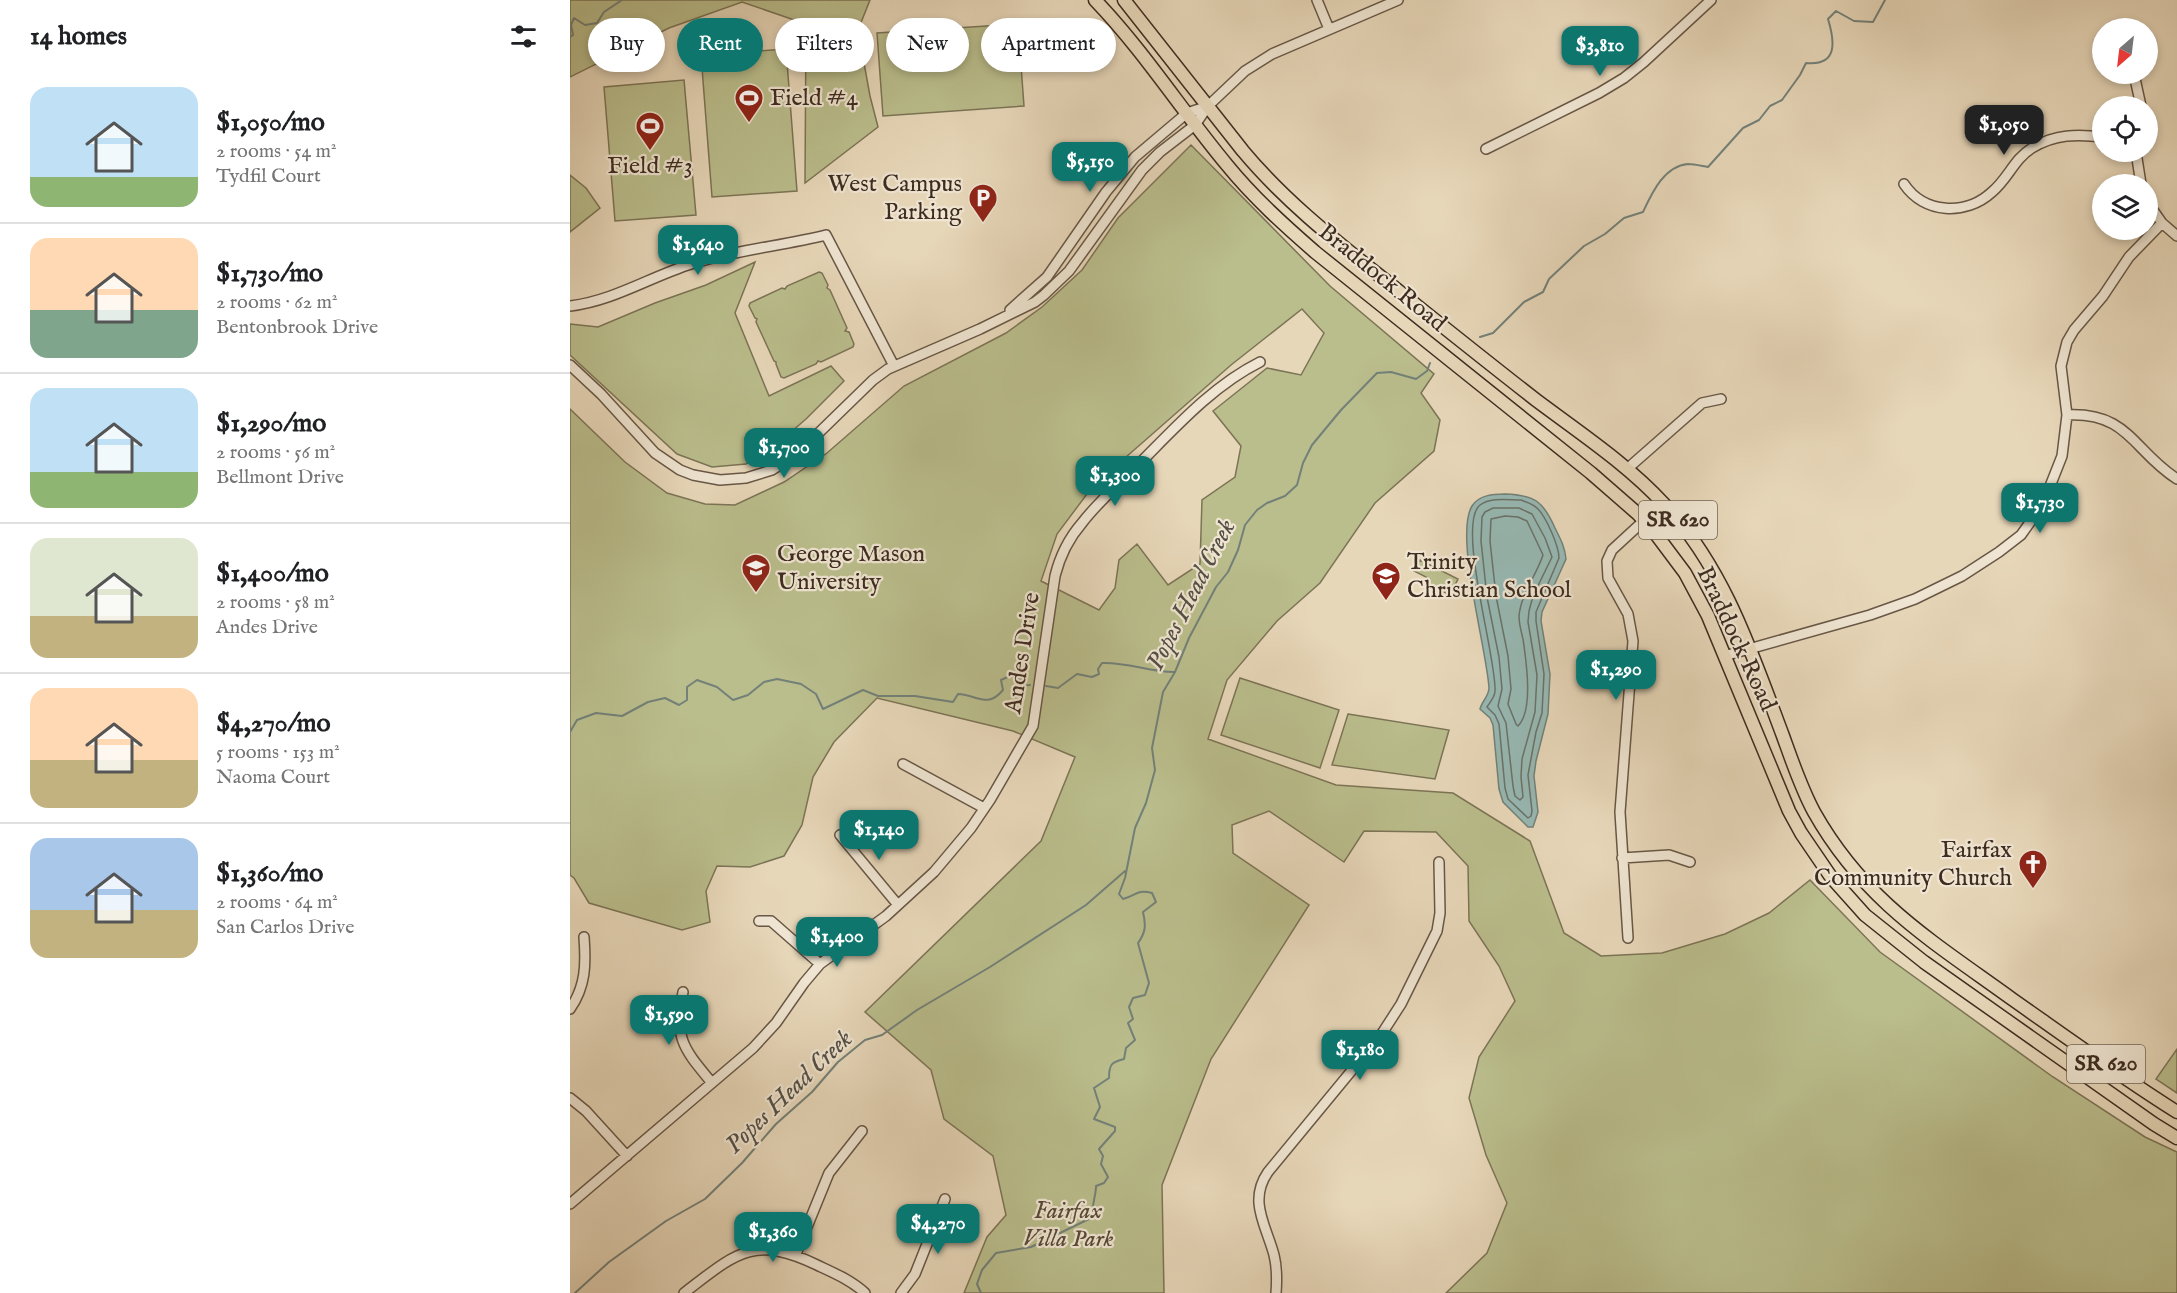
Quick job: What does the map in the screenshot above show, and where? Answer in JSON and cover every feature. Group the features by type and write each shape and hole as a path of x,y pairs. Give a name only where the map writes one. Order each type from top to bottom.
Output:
{"main road":[{"name":"Braddock Road","path":"1095,0 1140,52 1195,125 1253,195 1294,234 1574,459 1643,520 1667,547 1685,573 1708,616 1789,811 1815,856 1846,896 1865,915 1916,957 2147,1120 2177,1138"},
{"name":"Braddock Road","path":"1124,0 1259,170 1304,215 1526,393 1627,470 1663,503 1688,531 1728,598 1811,805 1836,848 1859,878 1898,916 1919,932 2036,1016 2177,1112"}],"street":[{"path":"1317,0 1329,29"},
{"path":"570,365 601,394 655,453 680,470 720,480 734,480 759,475 784,464 873,380 894,366 1035,302 1057,283 1077,260 1142,170 1160,152 1195,125 1208,106 1257,62 1398,0"},
{"path":"1486,149 1599,93 1624,78 1711,0"},
{"path":"999,319 1047,277 1112,185 1135,157 1187,113 1208,106"},
{"path":"1904,184 1914,198 1933,207 1965,207 1993,192 2022,156 2046,140 2074,134 2092,136"},
{"path":"2158,217 2177,236"},
{"path":"1724,656 1870,615 1915,599 1962,576 2005,547 2029,526 2043,504 2062,456 2067,415 2060,375 2061,360 2067,342 2078,324 2103,297 2129,257 2162,223"},
{"path":"570,306 588,304 614,295 663,273 694,263 826,235 894,366"},
{"name":"Andes Drive","path":"570,1204 767,1034 820,964 898,905 934,872 966,835 1033,726 1055,576 1061,556 1072,537 1093,510 1217,391 1260,362"},
{"path":"1627,470 1702,403 1720,399"},
{"path":"2067,415 2091,415 2112,422 2130,435 2155,464 2177,479"},
{"path":"1628,938 1620,812 1633,641 1628,614 1608,578 1606,568 1612,550 1663,503"},
{"path":"903,764 984,808"},
{"path":"840,835 898,905"},
{"path":"1622,858 1669,855 1690,861"},
{"path":"1276,1293 1276,1262 1258,1206 1260,1187 1268,1172 1381,1035 1401,1005 1437,932 1440,913 1439,862"},
{"path":"759,921 771,921 820,964"},
{"path":"570,1009 579,994 586,971 584,937"},
{"path":"683,992 679,1021 681,1037 689,1055 712,1083"},
{"path":"570,1098 586,1111 627,1156"},
{"path":"796,1254 829,1173 862,1131"},
{"path":"902,1293 915,1274 945,1199"},
{"path":"684,1293 721,1264 755,1250 775,1249 796,1254 844,1277 865,1293"}],"green space":[{"path":"570,0 870,0 863,18 789,18 742,2 697,18 677,18 677,25 665,30 665,18 588,18 588,68 570,77"},
{"path":"981,26 981,72 1022,72 1024,106 883,116 877,33 886,32 886,72 969,72 969,27"},
{"name":"Field #4","path":"775,50 775,72 788,72 797,191 712,197 702,72 763,72 763,51"},
{"path":"806,72 866,72 878,127 805,183"},
{"name":"Field #3","path":"684,80 696,215 615,221 604,87"},
{"name":"Fairfax Villa Park","path":"1191,145 1330,286 1434,374 1421,393 1440,420 1434,451 1375,503 1320,583 1277,621 1227,680 1208,739 1336,785 1453,793 1530,841 1564,933 1601,956 1662,953 1725,934 1769,913 1810,880 1880,952 2053,1077 2145,1137 2177,1152 2177,1293 1446,1293 1487,1253 1507,1203 1486,1155 1469,1098 1479,1057 1515,1001 1499,966 1469,921 1468,866 1436,832 1364,831 1344,862 1269,811 1232,825 1233,853 1309,905 1211,1059 1162,1185 1164,1293 964,1293 987,1237 1006,1215 993,1156 944,1119 931,1070 865,1012 1041,841 1075,757 1013,731 877,698 834,742 813,777 802,825 784,856 750,867 717,866 706,891 710,922 682,930 589,903 570,875 570,409 625,462 667,493 705,504 735,505 784,482 827,453 904,386 1006,333 1042,307 1082,270 1118,218","holes":["1302,309 1324,333 1301,375 1267,368 1213,411 1241,446 1235,477 1202,500 1200,564 1168,585 1137,544 1119,560 1115,588 1099,610 1041,581 1057,534 1093,486 1231,365"]},
{"path":"570,175 586,188 600,208 570,232"},
{"path":"755,262 735,313 769,396 831,366 844,381 776,445 746,464 712,467 677,454 570,355 570,324 598,327 706,285"},
{"path":"819,272 822,273 828,285 827,288 847,328 845,331 849,332 854,344 853,347 784,378 781,377 756,322 757,319 749,306 750,303"},
{"path":"1420,560 1458,579 1450,595 1428,584 1430,579 1414,571"},
{"path":"1240,678 1339,710 1320,768 1221,735"},
{"path":"1348,714 1449,730 1435,779 1332,765"},
{"path":"2177,1049 2177,1093 2156,1079"}],"water":[{"path":"1505,494 1531,498 1542,506 1551,519 1565,550 1566,559 1542,612 1541,621 1550,674 1548,714 1534,776 1538,812 1533,827 1528,827 1503,802 1499,789 1493,725 1490,718 1480,709 1489,688 1469,566 1467,521 1472,506 1478,499"}],"waterway":[{"path":"570,37 573,35 571,25 574,18 585,25 597,23 604,12 622,0"},
{"name":"Popes Head Creek","path":"1480,337 1493,333 1524,302 1543,292 1549,279 1584,246 1605,234 1624,218 1643,212 1660,182 1672,170 1688,164 1708,167 1743,128 1759,120 1770,106 1782,100 1806,63 1824,61 1829,56 1833,44 1828,19 1836,11 1854,21 1873,22 1885,0"},
{"name":"Popes Head Creek","path":"981,1293 977,1284 982,1270 996,1253 1031,1247 1093,1217 1096,1186 1104,1183 1108,1177 1101,1164 1103,1156 1099,1149 1115,1131 1115,1127 1094,1119 1100,1107 1094,1088 1109,1078 1112,1065 1124,1059 1126,1048 1135,1040 1128,1023 1133,1019 1129,1007 1133,998 1145,995 1149,983 1138,943 1145,928 1143,912 1156,902 1152,893 1139,892 1123,899 1119,894 1125,878 1135,828 1146,803 1155,770 1152,748 1163,692 1175,672 1189,638 1216,587 1228,572 1238,550 1245,525 1257,510 1285,496 1297,485 1303,463 1312,445 1341,410 1377,373 1391,372 1416,379 1427,371 1430,363"},
{"path":"1046,686 1058,688 1077,674 1092,677 1099,674 1098,669 1102,663 1174,672"},
{"path":"570,732 577,720 596,713 622,716 648,702 665,698 679,705 687,700 687,687 697,680 717,687 733,700 748,695 764,682 777,679 801,684 816,694 823,709 863,690 878,696 915,696 953,702 958,694 982,700 992,699 1003,690 1001,680 1010,676 1022,679 1021,686 1030,685"},
{"name":"Popes Head Creek","path":"575,1293 609,1262 666,1221 705,1199 742,1163 776,1124 812,1092 838,1062 865,1040 882,1035 917,1010 990,967 1086,905 1125,871"}],"place":[{"name":"Field #4","path":"749,124"},
{"name":"Field #3","path":"650,152"},
{"name":"West Campus Parking","path":"983,224"},
{"name":"George Mason University","path":"756,594"},
{"name":"Trinity Christian School","path":"1386,602"},
{"name":"Fairfax Community Church","path":"2033,890"}]}
